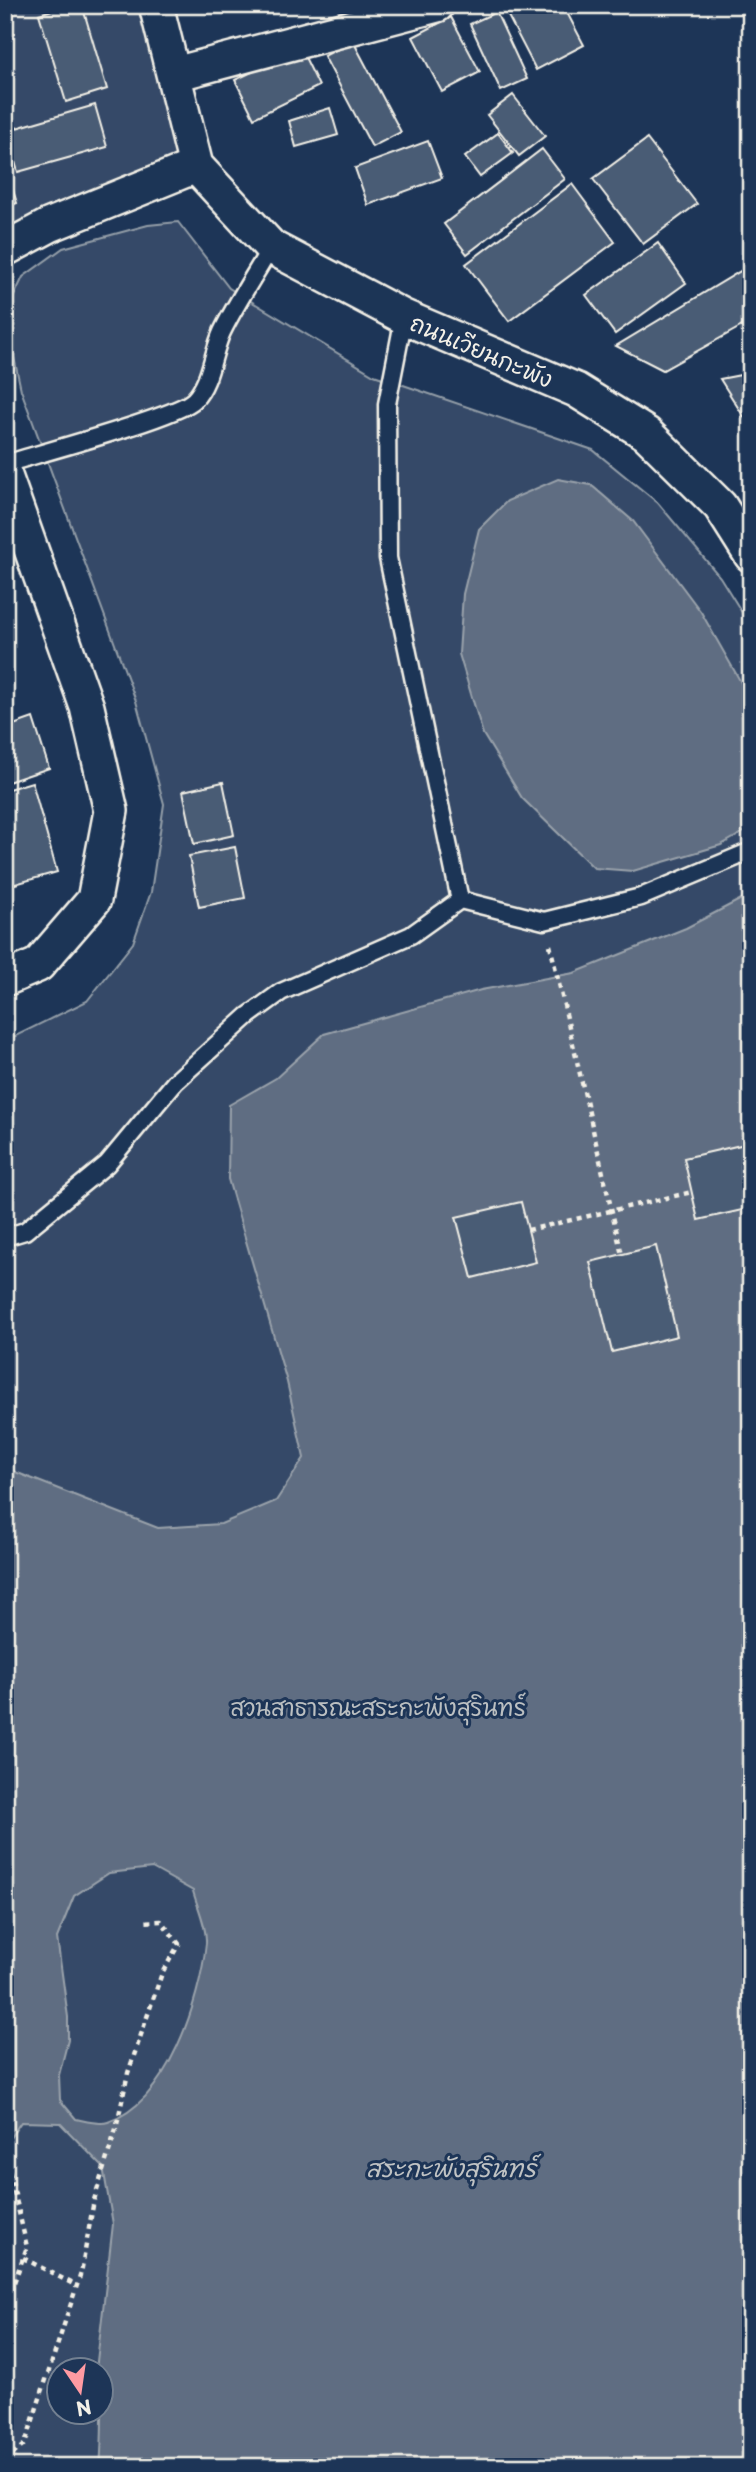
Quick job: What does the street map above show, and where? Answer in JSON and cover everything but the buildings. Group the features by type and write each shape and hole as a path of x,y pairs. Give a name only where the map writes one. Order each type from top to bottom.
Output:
{"street":[{"name":"ถนนเวียนกะพัง","path":"156,5 196,166 271,247 404,317 576,390 647,434 720,506 751,555"},
{"path":"175,74 438,5"},
{"path":"5,248 50,225 196,166"},
{"path":"5,475 87,707 111,811 93,900 38,965 5,979"}],"lane":[{"path":"5,464 161,416 192,402 207,383 210,362 223,330 271,247"},
{"path":"404,317 387,404 388,558 460,900"},
{"path":"5,1237 25,1231 107,1164 175,1082 248,1016 281,992 411,935 460,900 544,920 641,897 751,850"}],"path":[{"path":"544,920 622,1255"},
{"path":"528,1230 692,1192"},
{"path":"5,2461 25,2444 77,2286 94,2200 116,2129 128,2073 162,1973 179,1944 161,1921 143,1922"},
{"path":"5,2152 27,2247 5,2307"},
{"path":"23,2258 77,2286"}],"green space":[{"path":"5,5 158,5 196,166 5,248"},
{"name":"สระกะพังสุรินทร์","path":"178,222 229,288 374,375 593,450 658,503 720,577 751,627 751,2467 5,2467 5,1041 87,1001 133,943 151,892 164,804 136,701 21,390 5,315 23,277 63,248 148,225"}],"water":[{"path":"558,479 591,485 633,521 701,612 751,700 751,828 721,845 633,871 594,868 522,798 483,734 459,654 463,594 479,529 507,501"},
{"name":"สระกะพังสุรินทร์","path":"751,894 751,2467 100,2467 102,2426 116,2426 116,2356 98,2356 113,2224 103,2167 60,2123 21,2122 5,2145 5,1468 158,1528 221,1524 276,1501 304,1458 287,1382 228,1179 229,1105 276,1078 324,1034 481,990 574,973 686,928","holes":["152,1868 193,1891 206,1943 197,1992 177,2046 164,2072 148,2094 129,2111 104,2123 76,2119 60,2100 59,2075 68,2040 68,2017 57,1938 74,1896 109,1873"]}],"park label":[{"name":"สวนสาธารณะสระกะพังสุรินทร์","path":"378,1706"}]}
